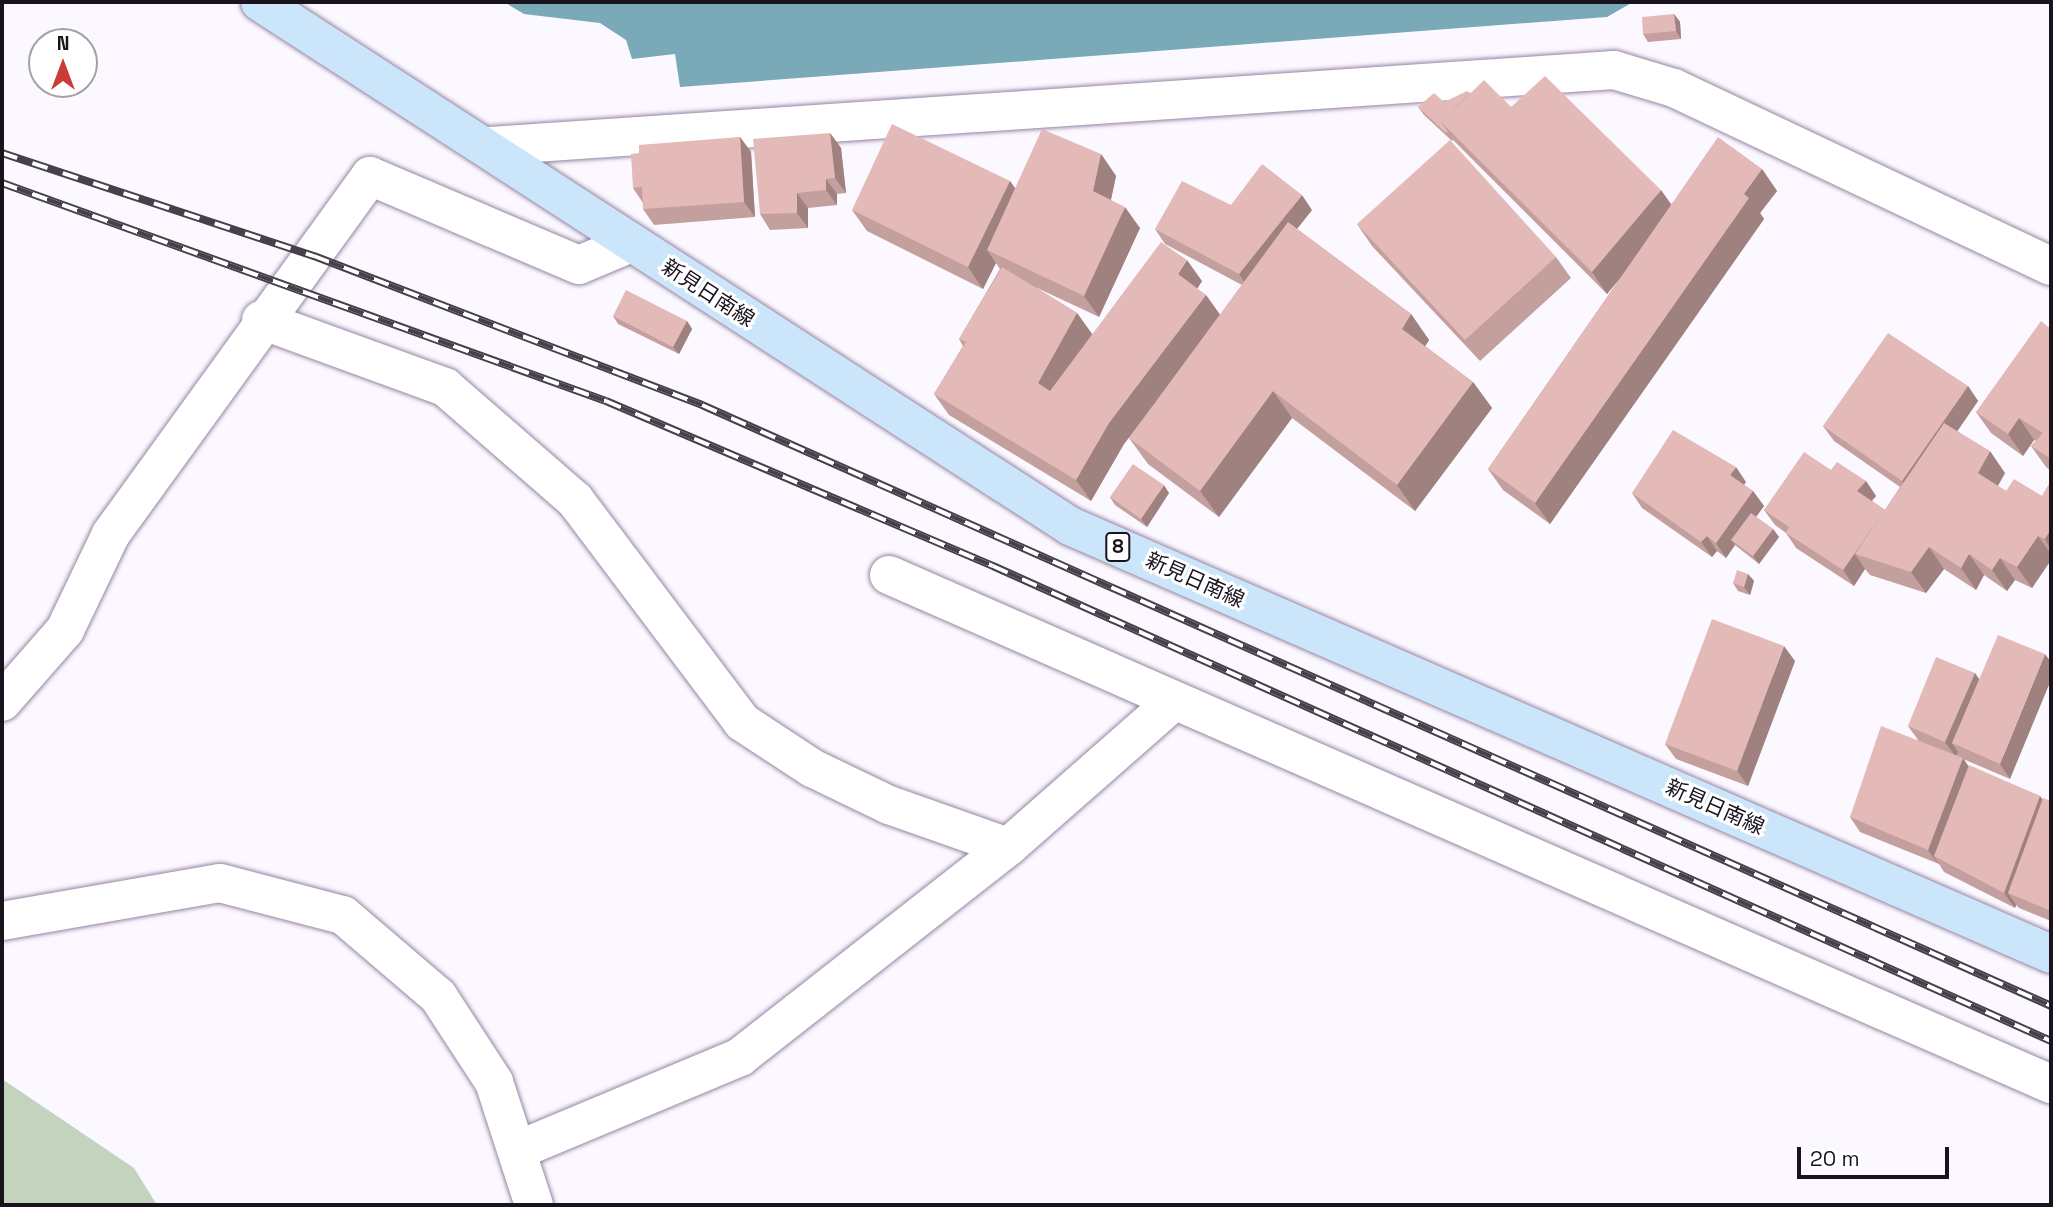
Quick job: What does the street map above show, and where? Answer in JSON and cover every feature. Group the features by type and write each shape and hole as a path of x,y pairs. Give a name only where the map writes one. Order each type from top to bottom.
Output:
{"main road":[{"name":"新見日南線","path":"260,2 491,146 631,243 1070,526 2051,954"}],"street":[{"path":"491,146 1614,70 1674,88 2051,266"},
{"path":"2,702 65,630 111,534 261,320 370,176 579,265 631,243"},
{"path":"261,320 445,387 575,499 743,722 812,768 889,805 1008,847"},
{"path":"889,575 1173,702 2051,1084"},
{"path":"517,1150 740,1057 1008,847 1173,702"},
{"path":"2,921 220,883 343,915 438,996 494,1082 534,1205"}],"green space":[{"path":"2,1079 134,1168 157,1205 2,1205"}],"water":[{"path":"504,2 1633,2 1607,17 680,87 675,54 632,59 626,40 600,23 524,14"}],"building":[{"path":"1674,14 1676,31 1643,34 1642,17"},
{"path":"1545,76 1661,190 1592,272 1441,122 1484,80 1511,107"},
{"path":"1467,91 1470,93 1441,122 1448,132 1446,133 1418,107 1434,93 1444,102"},
{"path":"892,124 1010,181 968,267 852,210"},
{"path":"1042,129 1101,154 1093,191 1125,207 1084,296 987,250"},
{"path":"830,133 835,178 826,179 826,190 797,193 797,213 760,214 753,139"},
{"path":"740,137 744,202 643,209 642,187 633,188 631,154 639,153 639,145"},
{"path":"1718,137 1762,169 1744,194 1749,198 1535,503 1488,469"},
{"path":"1450,140 1556,257 1465,340 1357,224"},
{"path":"1262,164 1302,195 1239,274 1155,229 1182,181 1231,205"},
{"path":"1288,222 1411,314 1402,329 1473,382 1397,485 1273,391 1200,491 1129,438"},
{"path":"1161,242 1187,260 1178,274 1206,295 1109,423 1076,480 934,394 966,342 959,339 1002,267 1077,313 1038,383 1050,391"},
{"path":"626,290 687,321 673,347 613,316"},
{"path":"2041,321 2051,329 2051,459 2031,446 2043,433 2019,418 2008,434 1976,412"},
{"path":"1888,333 1968,386 1902,481 1823,426"},
{"path":"1944,423 1990,451 1978,473 2006,491 2014,479 2042,496 2051,481 2051,529 2045,539 2038,536 2017,567 2000,558 1992,570 1969,554 1961,568 1929,547 1911,572 1855,554"},
{"path":"1673,430 1736,467 1730,475 1753,491 1716,543 1707,536 1701,542 1632,493"},
{"path":"1804,452 1831,470 1837,462 1866,481 1857,491 1885,510 1843,570 1786,533 1789,527 1764,510"},
{"path":"1133,464 1164,485 1141,519 1110,497"},
{"path":"1751,513 1773,529 1753,556 1731,540"},
{"path":"1737,570 1748,574 1744,587 1733,583"},
{"path":"1712,619 1784,646 1737,771 1665,744"},
{"path":"1998,635 2045,654 2000,764 1952,743"},
{"path":"1936,657 1975,673 1945,742 1908,726"},
{"path":"1881,726 1963,758 1928,850 1850,817"},
{"path":"1969,765 2040,796 2004,893 1934,856"},
{"path":"2043,798 2051,801 2051,911 2008,893"}],"railway":[{"path":"2,153 314,256 702,405 2051,1006"},
{"path":"2,183 606,401 993,566 2051,1041"}]}
